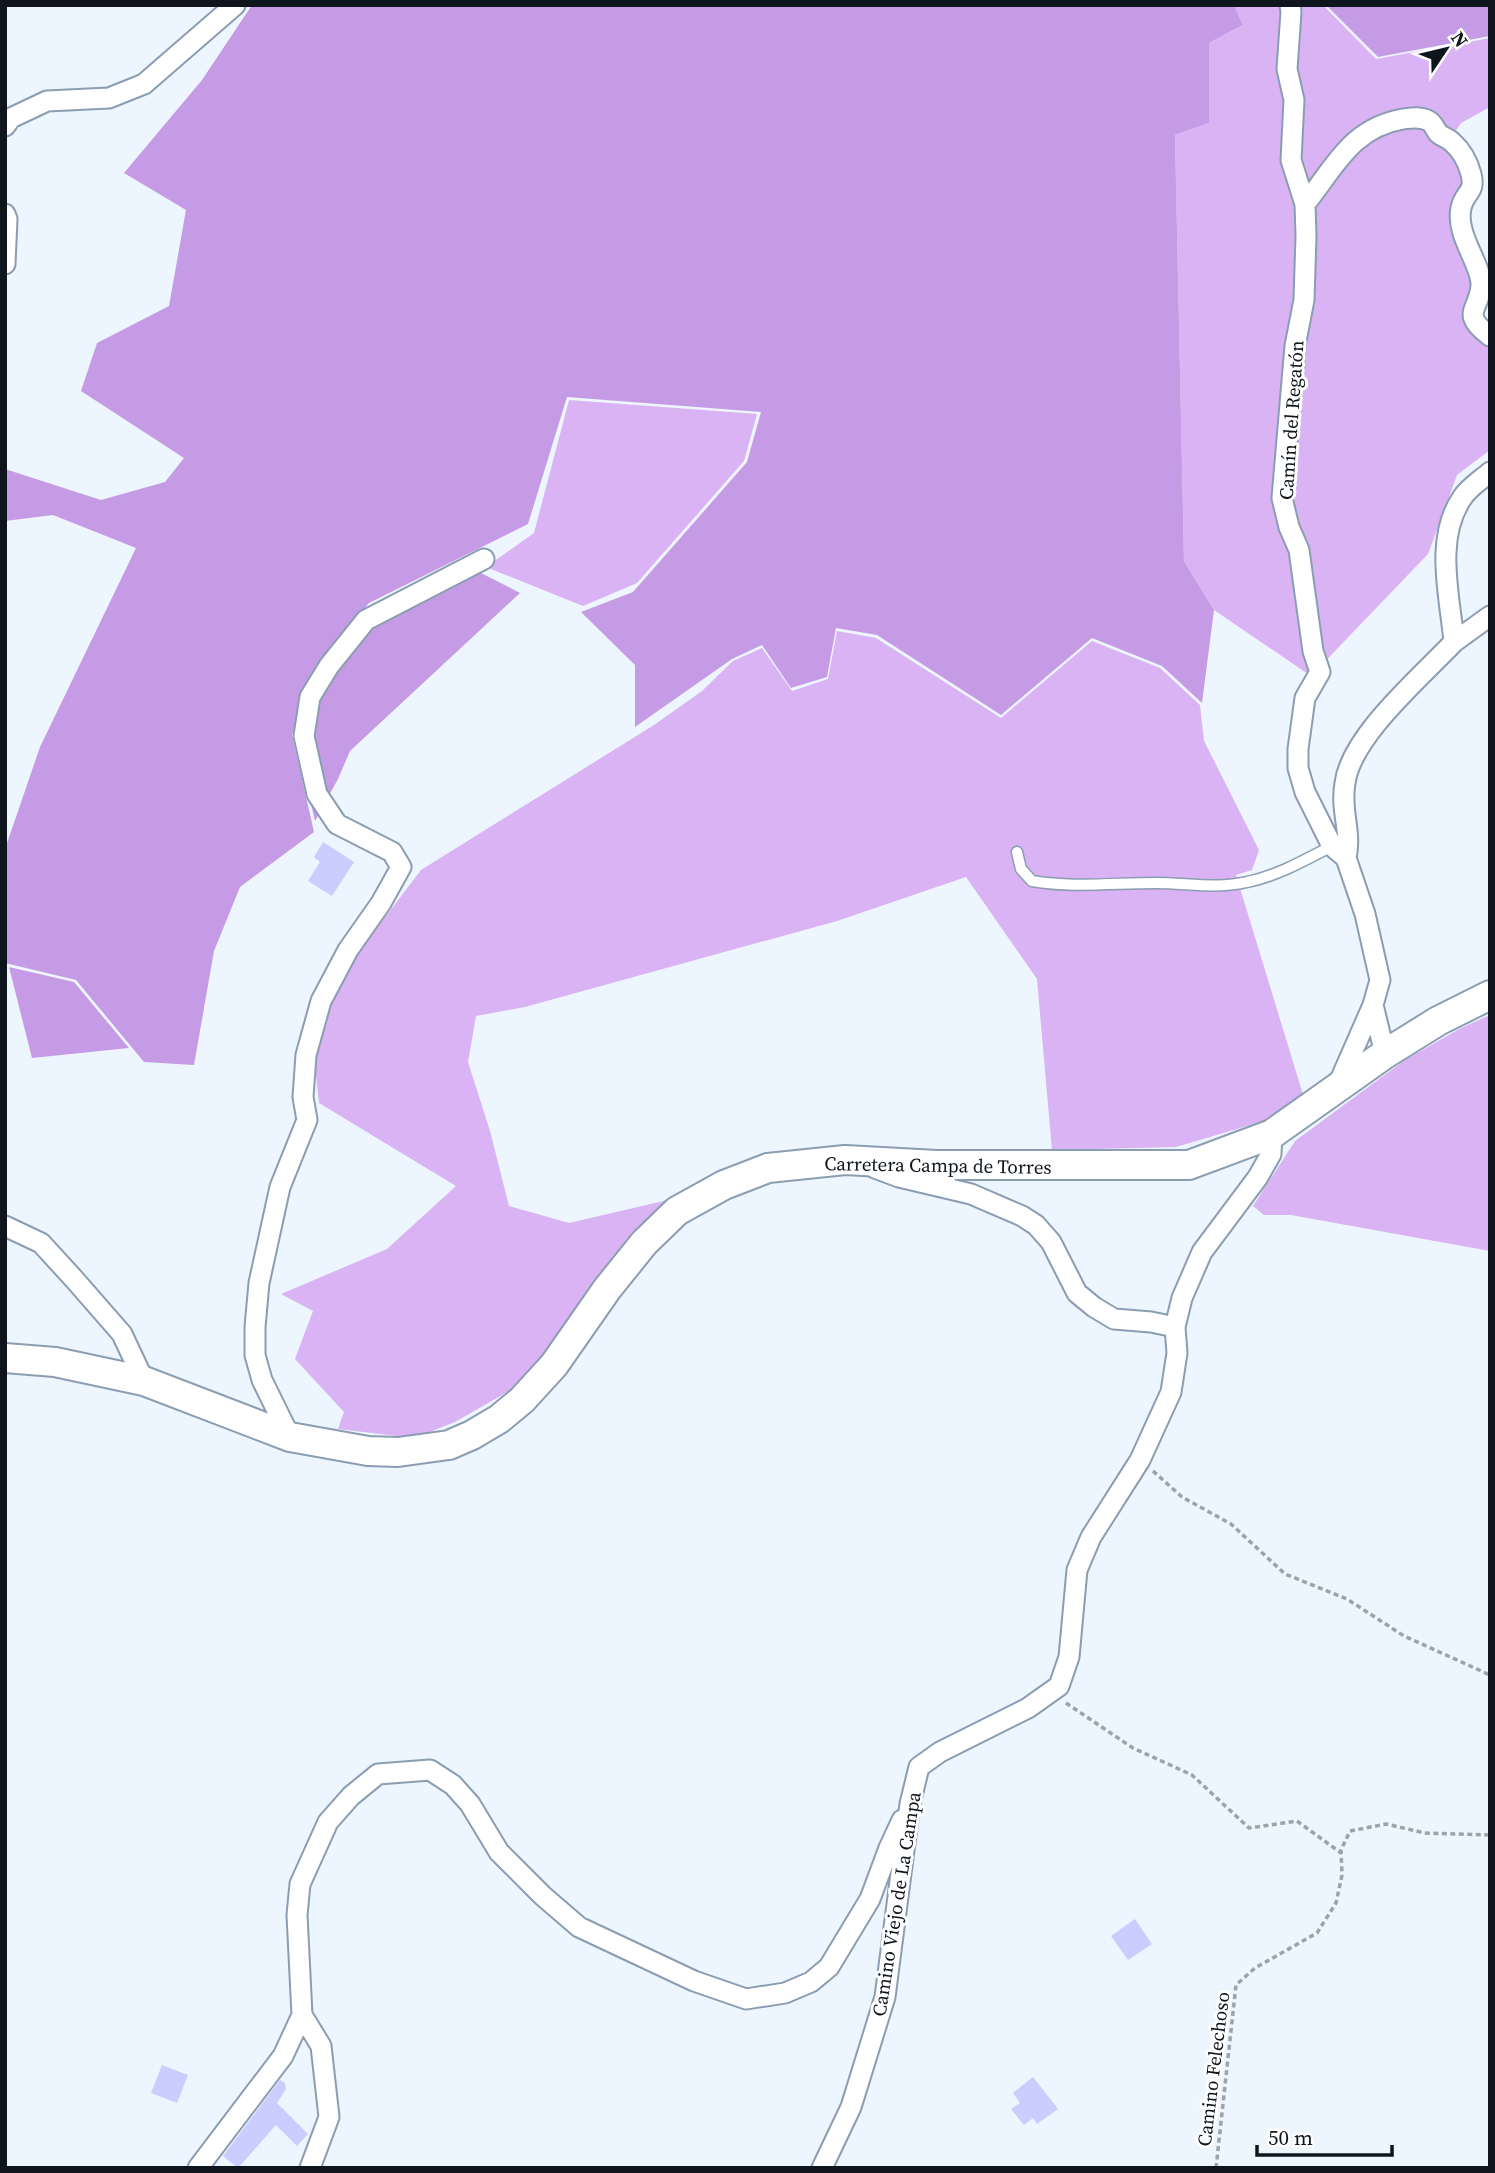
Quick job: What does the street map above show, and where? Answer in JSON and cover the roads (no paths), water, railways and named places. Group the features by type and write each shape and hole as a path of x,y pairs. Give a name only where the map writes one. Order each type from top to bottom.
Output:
{"street":[{"path":"5,126 11,118 47,101 109,98 144,84 235,5"},
{"name":"Camín del Regatón","path":"1290,5 1287,69 1294,100 1291,160 1305,204 1304,300 1295,346 1282,498 1289,527 1299,550 1313,651 1320,673 1305,698 1298,768 1305,792 1339,852"},
{"path":"1305,204 1336,160 1360,137 1383,123 1417,117 1430,121 1439,134 1451,141 1467,160 1471,173 1473,188 1461,207 1462,228 1481,285 1473,308 1475,322 1490,336"},
{"path":"5,214 5,264"},
{"path":"1454,642 1446,556 1447,531 1462,497 1490,472"},
{"path":"290,1437 262,1380 255,1355 259,1283 280,1187 307,1120 303,1097 306,1055 321,1001 348,950 382,903 401,867 392,852 337,824 317,794 304,736 310,697 329,666 366,620 484,559"},
{"path":"1337,1088 1373,1005 1380,980 1364,914 1339,852 1350,840 1342,807 1345,779 1356,755 1377,722 1454,642 1490,616"},
{"name":"Carretera Campa de Torres","path":"5,1358 55,1362 144,1381 290,1437 368,1451 398,1452 449,1445 499,1419 522,1400 547,1373 607,1289 644,1243 677,1211 724,1185 768,1168 845,1160 951,1165 1189,1165 1272,1134 1385,1054 1438,1021 1490,995"},
{"path":"1373,1005 1385,1054"},
{"name":"Camino Viejo de La Campa","path":"822,2168 851,2107 885,1997 910,1804 919,1767 940,1752 1028,1708 1059,1686 1069,1657 1077,1570 1091,1537 1140,1461 1171,1392 1177,1353 1175,1327 1182,1298 1202,1252 1258,1177 1271,1154 1272,1134"},
{"path":"859,1161 899,1177 971,1194 1022,1216 1036,1225 1051,1242 1077,1293 1094,1307 1114,1319 1175,1327"},
{"path":"5,1226 41,1243 74,1279 122,1334 144,1381"},
{"path":"198,2168 284,2056 302,2015 297,1915 300,1884 328,1822 351,1796 378,1774 430,1770 453,1785 470,1804 499,1852 579,1927 694,1981 746,1999 785,1993 811,1982 830,1967 870,1899 889,1848 910,1804"},
{"path":"302,2015 321,2046 329,2117 310,2168"}],"lane":[{"path":"1017,852 1021,869 1032,881 1070,885 1158,883 1209,887 1248,882 1339,852"}]}
